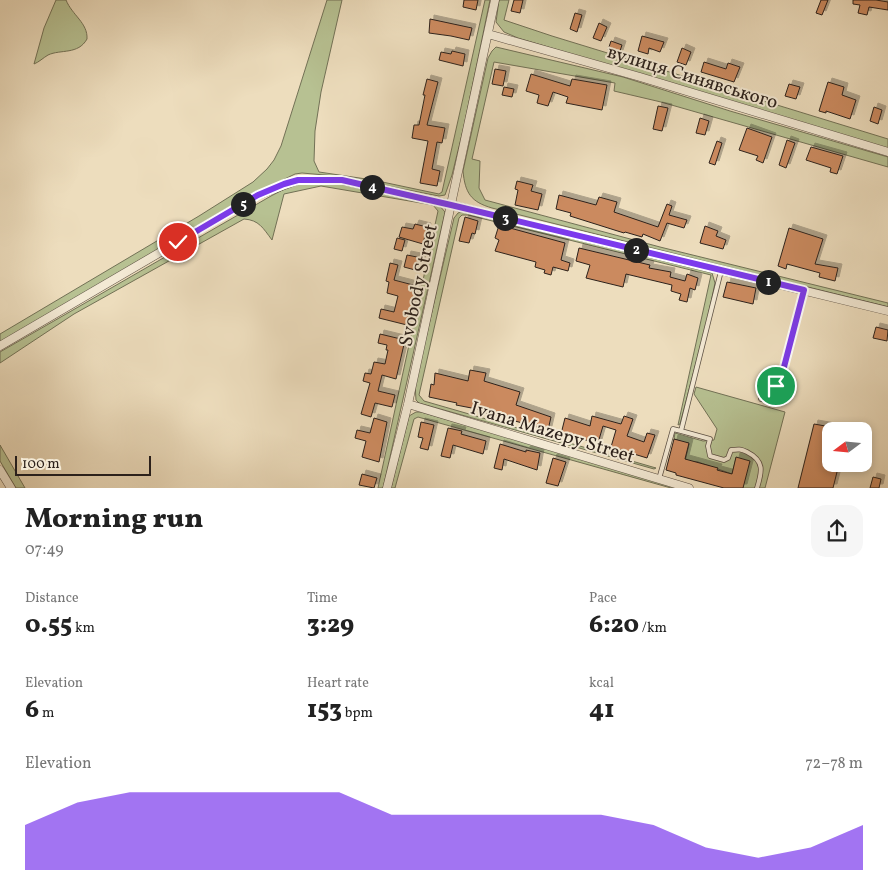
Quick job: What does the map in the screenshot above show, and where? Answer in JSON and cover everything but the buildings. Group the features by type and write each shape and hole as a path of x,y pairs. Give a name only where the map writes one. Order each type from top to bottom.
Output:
{"street":[{"name":"Svobody Street","path":"387,488 408,404 495,0"},
{"name":"вулиця Синявського","path":"488,34 640,77 888,152"},
{"path":"0,346 258,195 298,180 342,180 888,311"},
{"name":"Ivana Mazepy Street","path":"408,404 689,488"},
{"path":"0,470 10,488"}],"lane":[{"path":"681,431 721,271"},
{"path":"761,399 768,395 776,386 784,367 804,290"},
{"path":"659,479 673,429 710,439 708,446 710,456 715,458 724,460 728,458 732,450 739,448 755,456 760,463 761,472 757,488"}],"green space":[{"path":"56,0 66,0 85,28 87,39 74,50 53,53 34,64 44,28"},
{"path":"327,0 342,0 321,92 315,131 314,161 319,172 373,180 439,194 442,192 485,0 490,0 464,126 445,195 439,196 336,176 295,174 256,193 0,342 0,334 199,216 253,182 267,169 281,146"},
{"path":"499,0 509,0 504,20 888,139 888,149 518,38 504,32 496,22"},
{"path":"496,47 623,77 730,111 888,157 888,167 661,102 614,91 615,83 494,62 472,159 480,161 479,188 485,200 660,247 888,303 888,307 492,208 479,203 470,196 465,185 463,171 488,58"},
{"path":"314,182 339,184 434,202 445,212 383,488 378,488 438,211 433,205 321,186 284,194 272,240 257,223 244,219 74,314 0,363 0,352 271,196 294,184"},
{"path":"463,211 712,273 715,283 707,321 680,424 678,425 711,275 468,215 462,215 459,218 419,395 424,401 656,468 419,403 416,400 415,384 454,218"},
{"path":"696,387 785,412 765,488 743,488 736,458 732,474 698,462 685,461 689,444 674,439 675,433 703,441 714,440 717,429 694,394"},
{"path":"416,412 683,488 671,488 418,417 414,419 395,488 391,488 409,416"},
{"path":"0,445 25,488 16,488 0,461"}],"route":[{"path":"178,242 258,195 280,186 298,180 342,180 804,290 784,367 776,386"}]}
